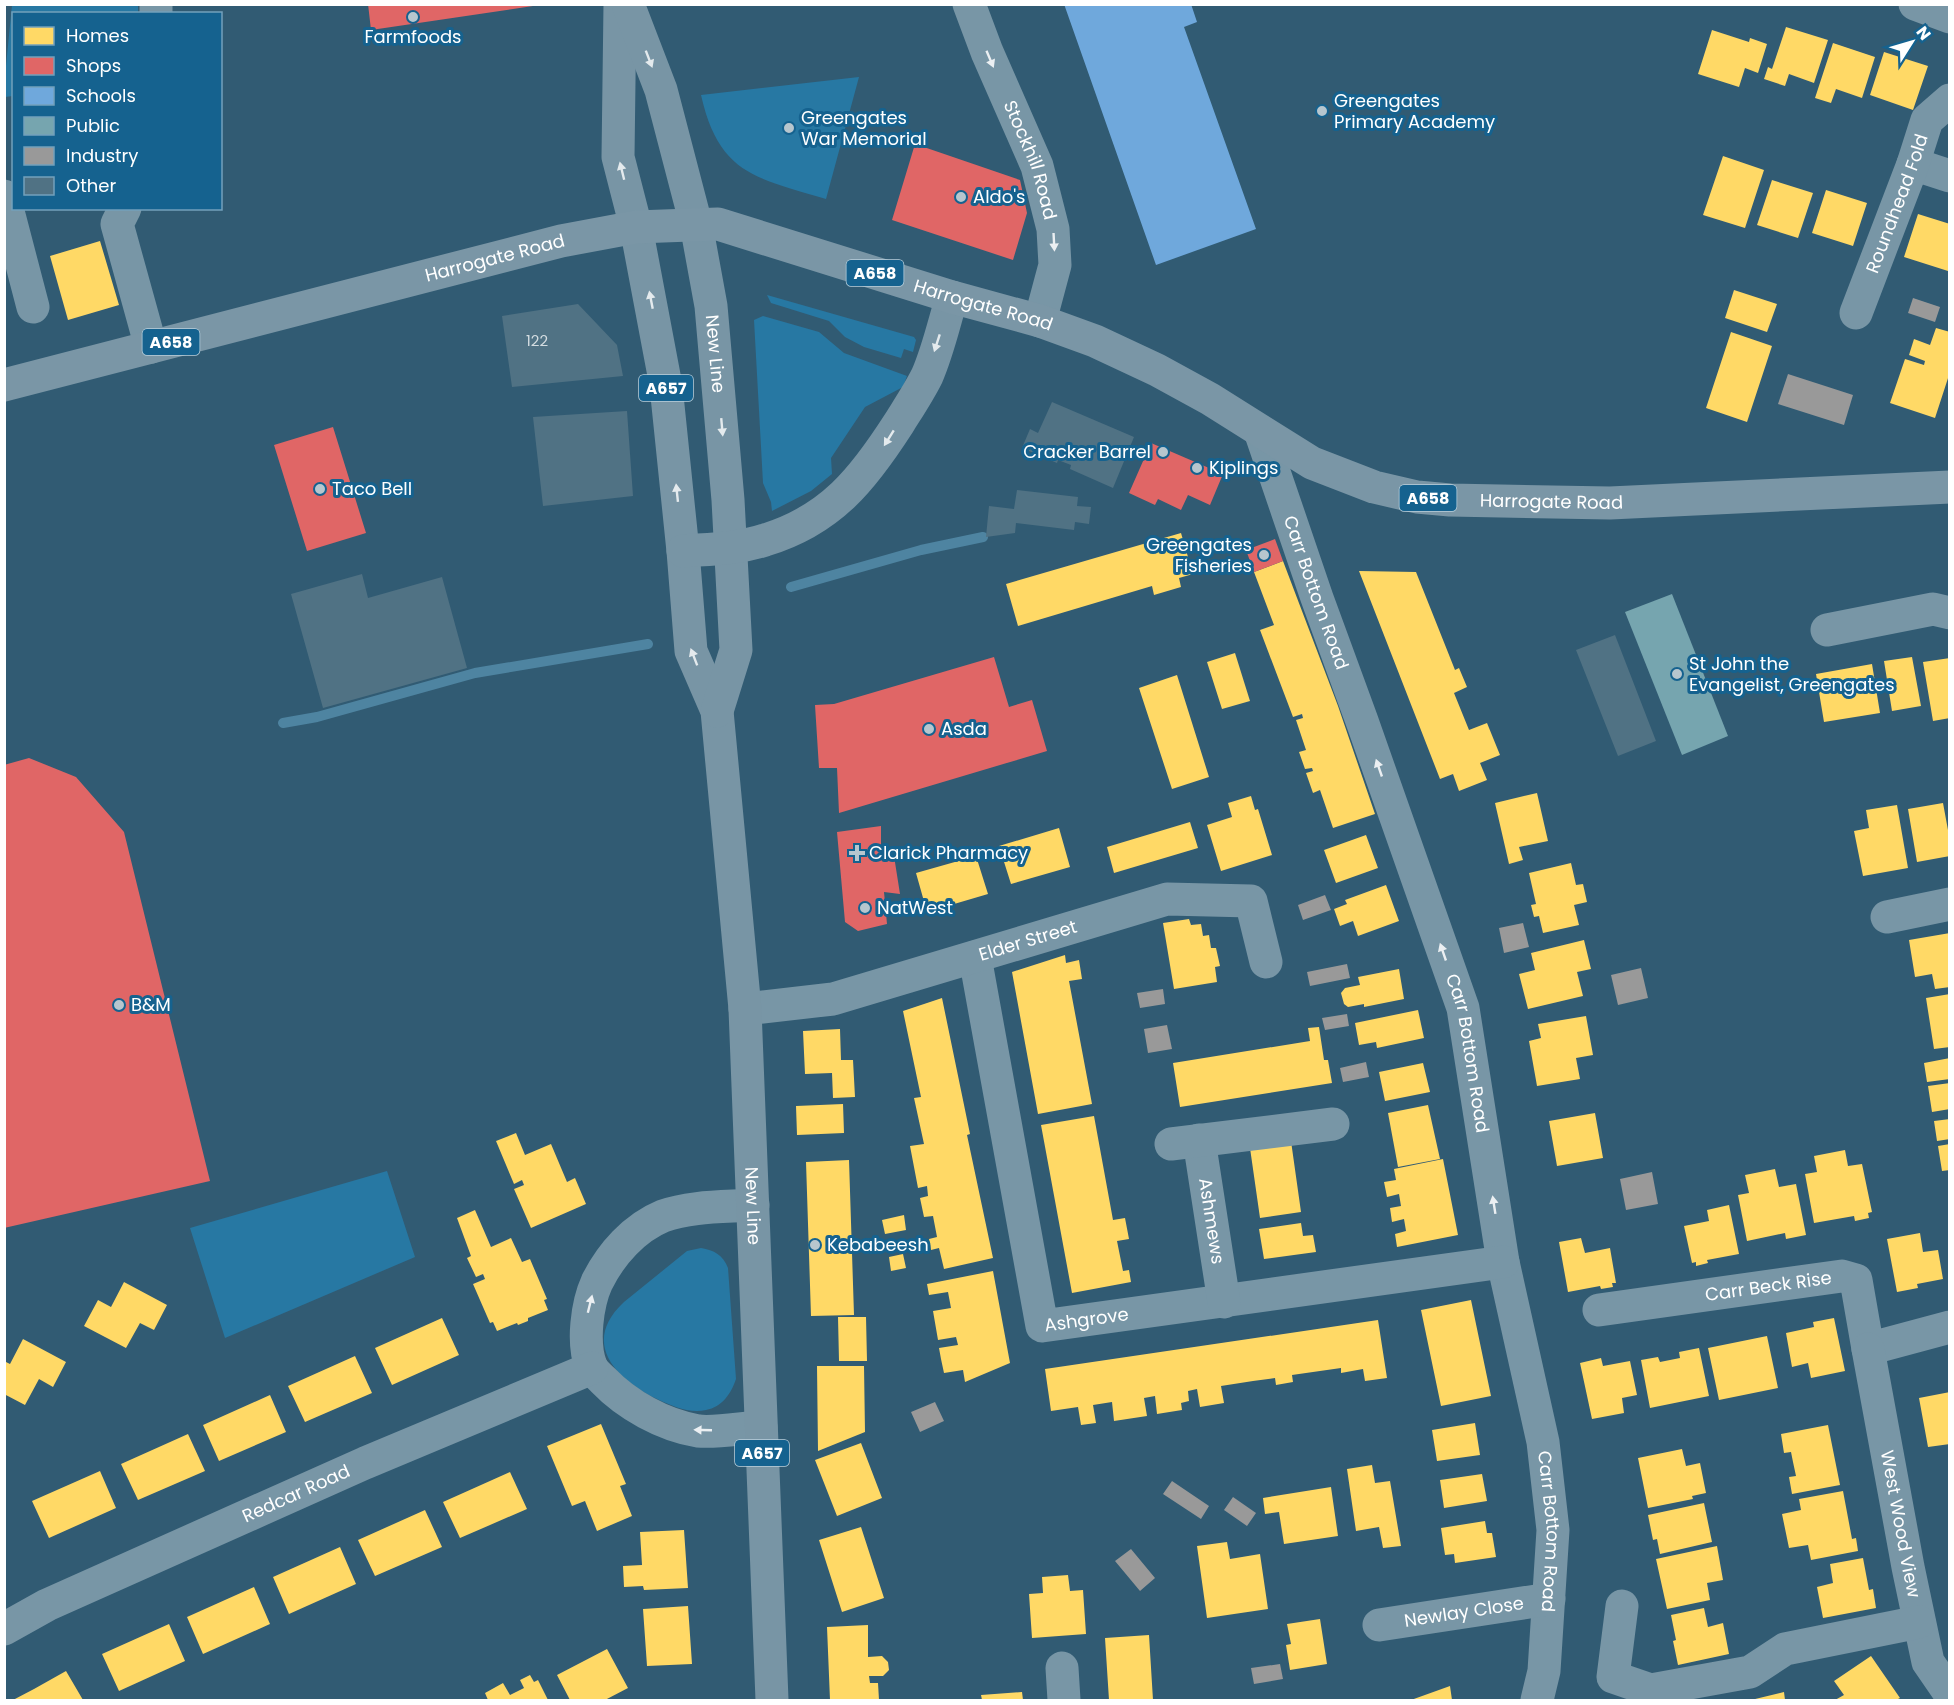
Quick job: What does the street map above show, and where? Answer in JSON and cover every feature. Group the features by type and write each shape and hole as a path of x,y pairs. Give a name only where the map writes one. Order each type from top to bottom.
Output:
{"highway":[{"name":"Harrogate Road","path":"4,385 536,247 636,227 718,224 952,297 1040,321 1095,341 1157,370 1210,399 1302,457 1333,473 1374,487 1417,497 1450,500 1610,504 1950,487"}],"main road":[{"name":"New Line","path":"620,4 618,157 636,227 666,386 691,651 717,711 745,1009 772,1701"},
{"name":"New Line","path":"628,4 661,90 696,224 711,306 732,548 736,650 717,711"},
{"path":"683,551 732,548 765,540 791,531 818,516 840,499 860,480 876,458 924,381 952,297"}],"street":[{"name":"Stockhill Road","path":"969,4 987,52 1037,166 1053,229 1055,265 1040,321"},
{"path":"1915,4 1950,16"},
{"name":"Roundhead Fold","path":"1856,314 1913,164 1927,120 1950,100"},
{"path":"1913,164 1950,176"},
{"path":"4,196 12,259 33,307"},
{"path":"124,210 117,224 151,347"},
{"name":"Carr Bottom Road","path":"1260,431 1463,1008 1503,1262 1543,1442 1553,1530 1544,1671 1537,1701"},
{"path":"1827,630 1933,609 1950,613"},
{"name":"Elder Street","path":"745,1009 833,999 1167,899 1251,901 1266,962"},
{"path":"1887,917 1950,904"},
{"name":"Ashgrove","path":"975,957 1042,1326 1503,1262"},
{"name":"Ashmews","path":"1224,1302 1185,1142 1333,1124"},
{"path":"753,1204 692,1210 664,1216 641,1228 621,1246 605,1266 594,1290 587,1316 587,1342 592,1368 609,1386 652,1415 675,1425 700,1431 761,1427"},
{"name":"Carr Beck Rise","path":"1599,1310 1842,1276 1856,1280 1868,1349"},
{"path":"1868,1349 1950,1328"},
{"name":"West Wood View","path":"1868,1349 1928,1662 1950,1694"},
{"name":"Redcar Road","path":"4,1629 47,1605 354,1468 592,1368"},
{"name":"Newlay Close","path":"1379,1625 1549,1599"},
{"path":"1622,1606 1608,1689 1651,1690 1750,1672 1785,1649 1919,1622"},
{"path":"1062,1668 1064,1701"}],"shaded area":[{"path":"12,5 138,5 138,12 12,12 12,96 5,97"},
{"path":"859,77 826,199 761,178 730,158 718,142 701,95"},
{"path":"767,295 914,337 916,340 913,352 904,349 901,358 864,347 845,337 829,321 771,303"},
{"path":"763,316 819,332 844,353 907,376 903,387 865,407 831,458 832,474 811,491 772,511 771,502 763,483 754,320"},
{"path":"387,1171 415,1257 225,1338 190,1228"},
{"path":"701,1248 718,1254 728,1268 736,1379 729,1395 721,1403 712,1408 694,1411 663,1402 628,1381 609,1358 604,1345 605,1332 611,1317 624,1302 687,1251"}],"building: Homes":[{"path":"1786,27 1828,40 1814,83 1789,74 1785,86 1764,79 1768,67 1772,69"},
{"path":"1712,30 1749,42 1750,38 1767,44 1758,73 1745,68 1739,87 1698,74"},
{"path":"1833,43 1875,57 1862,98 1836,89 1831,103 1815,98"},
{"path":"1884,52 1928,66 1913,110 1870,95"},
{"path":"1723,156 1764,170 1745,228 1703,215"},
{"path":"1772,180 1813,193 1798,238 1757,225"},
{"path":"1826,190 1867,203 1853,246 1812,233"},
{"path":"1918,214 1950,224 1948,271 1904,257"},
{"path":"100,241 119,305 68,320 50,256"},
{"path":"1734,290 1777,304 1767,332 1725,318"},
{"path":"1936,328 1950,332 1950,372 1935,418 1890,403 1905,359 1924,365 1925,361 1909,355 1914,339 1930,345"},
{"path":"1731,332 1772,346 1747,422 1706,408"},
{"path":"1181,533 1193,574 1179,578 1181,587 1154,595 1152,586 1018,626 1006,584"},
{"path":"1283,561 1338,706 1375,814 1333,828 1320,790 1313,793 1306,773 1313,771 1312,768 1305,769 1299,752 1306,750 1296,720 1303,718 1302,714 1293,717 1260,630 1274,625 1254,572"},
{"path":"1359,571 1416,572 1455,670 1459,668 1467,687 1454,693 1469,730 1487,723 1500,755 1480,763 1487,780 1459,791 1453,774 1440,779"},
{"path":"1235,653 1250,701 1222,709 1207,662"},
{"path":"1912,657 1921,706 1892,711 1884,661"},
{"path":"1950,658 1950,718 1933,721 1923,662"},
{"path":"1872,664 1880,713 1824,722 1816,674"},
{"path":"1177,675 1209,777 1172,789 1139,688"},
{"path":"1537,793 1548,841 1519,847 1523,860 1509,864 1495,803"},
{"path":"1251,796 1255,810 1258,809 1272,855 1221,871 1207,825 1232,817 1228,803"},
{"path":"1943,803 1950,841 1950,856 1917,862 1908,809"},
{"path":"1897,805 1908,868 1863,876 1854,831 1869,828 1866,810"},
{"path":"1190,822 1198,848 1114,873 1107,847"},
{"path":"1059,828 1070,867 1011,884 999,846"},
{"path":"1366,835 1378,868 1336,883 1324,850"},
{"path":"976,856 988,894 927,912 916,873"},
{"path":"1571,863 1576,885 1583,884 1587,902 1574,905 1579,925 1543,933 1539,916 1534,917 1531,905 1536,904 1529,873"},
{"path":"1386,885 1399,921 1358,936 1353,921 1340,926 1334,909 1347,904 1345,900"},
{"path":"1189,919 1191,925 1201,924 1203,936 1209,935 1211,948 1216,948 1220,966 1215,967 1217,982 1174,989 1163,923"},
{"path":"1950,933 1950,987 1935,989 1932,974 1915,977 1909,940"},
{"path":"1584,940 1591,969 1577,972 1583,996 1528,1009 1519,974 1535,970 1531,953"},
{"path":"1065,955 1066,963 1079,960 1082,979 1069,981 1092,1104 1038,1114 1012,972"},
{"path":"1399,969 1404,999 1364,1007 1364,1004 1348,1007 1344,1004 1341,993 1345,988 1360,985 1358,977"},
{"path":"1950,994 1950,1047 1934,1049 1926,998"},
{"path":"942,998 970,1134 967,1135 993,1258 944,1269 939,1248 931,1250 929,1239 937,1237 933,1216 924,1217 920,1198 928,1196 927,1186 918,1188 910,1146 924,1144 914,1098 921,1097 903,1011"},
{"path":"1418,1010 1424,1038 1377,1048 1376,1042 1359,1045 1355,1023"},
{"path":"1586,1016 1593,1055 1576,1058 1580,1079 1537,1086 1529,1041 1541,1038 1538,1024"},
{"path":"1319,1027 1324,1060 1328,1060 1332,1083 1180,1107 1173,1063 1310,1041 1308,1028"},
{"path":"840,1029 841,1060 853,1060 855,1097 833,1098 832,1073 805,1074 803,1031"},
{"path":"1950,1058 1950,1079 1927,1082 1924,1063"},
{"path":"1423,1063 1430,1092 1385,1101 1379,1072"},
{"path":"1950,1083 1950,1109 1932,1112 1928,1086"},
{"path":"843,1104 844,1133 797,1135 796,1106"},
{"path":"1428,1105 1440,1159 1398,1167 1388,1113"},
{"path":"1595,1113 1603,1158 1557,1166 1549,1121"},
{"path":"1094,1116 1113,1220 1125,1218 1129,1239 1117,1241 1123,1271 1129,1270 1131,1282 1072,1293 1041,1125"},
{"path":"1950,1119 1950,1139 1937,1141 1934,1121"},
{"path":"516,1133 525,1155 551,1144 567,1182 575,1178 586,1204 531,1228 514,1189 524,1185 522,1180 514,1184 496,1141"},
{"path":"1291,1141 1301,1212 1260,1218 1250,1148"},
{"path":"1950,1144 1950,1170 1942,1171 1938,1146"},
{"path":"1845,1150 1848,1166 1862,1164 1872,1212 1868,1213 1869,1218 1855,1221 1854,1216 1814,1223 1805,1174 1817,1172 1814,1156"},
{"path":"1443,1159 1458,1235 1397,1247 1395,1234 1406,1231 1404,1219 1392,1222 1390,1208 1401,1206 1399,1194 1387,1197 1384,1182 1396,1180 1394,1169"},
{"path":"849,1160 854,1315 811,1316 806,1162"},
{"path":"1775,1169 1779,1187 1796,1184 1806,1235 1786,1239 1785,1233 1747,1241 1738,1195 1749,1193 1745,1175"},
{"path":"1729,1205 1739,1254 1707,1260 1708,1263 1696,1266 1696,1262 1692,1263 1684,1226 1709,1221 1707,1210"},
{"path":"475,1210 491,1247 511,1238 522,1262 530,1259 547,1299 544,1300 548,1310 528,1318 528,1321 497,1331 493,1322 490,1323 473,1284 485,1279 483,1274 476,1277 467,1258 471,1256 457,1218"},
{"path":"904,1215 906,1230 885,1234 882,1220"},
{"path":"1301,1223 1303,1236 1313,1235 1316,1252 1264,1259 1259,1229"},
{"path":"1920,1233 1923,1252 1938,1250 1943,1279 1917,1284 1918,1288 1897,1292 1887,1239"},
{"path":"1581,1238 1585,1253 1610,1248 1616,1283 1612,1283 1613,1287 1601,1289 1600,1286 1568,1292 1559,1242"},
{"path":"903,1254 906,1268 891,1271 889,1257"},
{"path":"993,1271 1010,1363 965,1382 963,1370 944,1373 941,1359 939,1348 958,1345 956,1337 938,1340 933,1311 951,1308 948,1292 929,1295 927,1284"},
{"path":"124,1282 167,1305 154,1330 140,1323 126,1348 84,1326 98,1300 111,1307"},
{"path":"1471,1300 1491,1396 1441,1406 1421,1310"},
{"path":"838,1317 866,1317 867,1361 839,1361"},
{"path":"442,1318 459,1355 392,1385 375,1348"},
{"path":"1834,1318 1845,1371 1811,1378 1808,1363 1792,1367 1786,1333 1814,1327 1813,1322"},
{"path":"1378,1320 1387,1378 1365,1381 1363,1369 1341,1373 1341,1368 1292,1375 1293,1382 1276,1385 1275,1378 1253,1381 1221,1386 1224,1403 1200,1407 1197,1389 1188,1391 1189,1401 1181,1403 1182,1410 1157,1414 1155,1396 1144,1398 1147,1416 1114,1421 1112,1402 1093,1405 1096,1423 1081,1425 1078,1407 1051,1411 1045,1369"},
{"path":"1767,1336 1778,1388 1719,1400 1708,1348"},
{"path":"23,1339 66,1362 53,1387 39,1379 25,1405 4,1394 4,1361 10,1364"},
{"path":"1699,1348 1709,1396 1650,1408 1641,1360 1658,1357 1660,1362 1680,1358 1679,1352"},
{"path":"355,1356 372,1393 305,1422 288,1386"},
{"path":"1601,1358 1603,1366 1630,1361 1637,1395 1622,1398 1624,1413 1592,1419 1580,1363"},
{"path":"817,1366 864,1366 865,1432 818,1451"},
{"path":"1950,1392 1950,1444 1928,1447 1919,1398"},
{"path":"270,1395 286,1432 219,1461 203,1425"},
{"path":"1475,1423 1480,1455 1437,1461 1432,1430"},
{"path":"601,1424 626,1484 620,1486 632,1516 597,1531 585,1501 572,1506 547,1446"},
{"path":"1828,1425 1840,1485 1792,1494 1789,1477 1796,1476 1791,1452 1784,1453 1781,1434"},
{"path":"188,1434 205,1471 138,1500 121,1464"},
{"path":"861,1443 882,1498 837,1516 815,1460"},
{"path":"1682,1449 1686,1466 1700,1463 1706,1493 1692,1496 1693,1499 1648,1508 1638,1458"},
{"path":"1372,1465 1375,1483 1390,1481 1401,1546 1383,1548 1379,1527 1356,1531 1347,1469"},
{"path":"100,1471 116,1508 49,1538 32,1501"},
{"path":"510,1472 527,1509 460,1538 443,1502"},
{"path":"1482,1474 1487,1501 1444,1508 1440,1480"},
{"path":"1331,1487 1338,1536 1284,1544 1279,1512 1265,1514 1263,1498"},
{"path":"1843,1491 1852,1539 1856,1538 1858,1551 1811,1560 1808,1545 1789,1548 1782,1514 1801,1510 1799,1499"},
{"path":"1704,1503 1712,1542 1660,1554 1657,1539 1653,1540 1648,1515"},
{"path":"425,1510 442,1547 375,1576 358,1540"},
{"path":"1485,1521 1487,1533 1492,1533 1496,1557 1455,1563 1454,1554 1445,1555 1441,1528"},
{"path":"861,1527 884,1598 842,1612 819,1540"},
{"path":"684,1530 688,1588 644,1590 643,1586 624,1587 623,1566 642,1565 640,1532"},
{"path":"1227,1542 1230,1559 1260,1554 1268,1609 1207,1618 1197,1546"},
{"path":"1717,1546 1723,1580 1707,1583 1710,1600 1667,1609 1656,1559"},
{"path":"340,1547 356,1584 289,1614 273,1577"},
{"path":"1863,1558 1869,1590 1873,1589 1876,1608 1823,1618 1817,1587 1833,1583 1830,1564"},
{"path":"1068,1575 1070,1591 1083,1590 1086,1634 1032,1638 1029,1594 1043,1593 1042,1577"},
{"path":"254,1587 270,1624 203,1654 187,1617"},
{"path":"688,1606 692,1664 647,1666 643,1609"},
{"path":"1704,1608 1708,1627 1723,1623 1729,1654 1678,1665 1671,1615"},
{"path":"1320,1619 1327,1664 1290,1670 1286,1645 1291,1644 1287,1624"},
{"path":"169,1624 185,1661 119,1691 102,1654"},
{"path":"868,1625 868,1657 882,1656 888,1662 889,1670 883,1676 869,1676 870,1683 878,1683 879,1700 830,1700 827,1627"},
{"path":"1149,1635 1153,1700 1109,1700 1105,1638"},
{"path":"607,1649 628,1688 605,1700 570,1700 557,1675"},
{"path":"1871,1656 1900,1698 1896,1700 1835,1700 1844,1695 1834,1681"},
{"path":"66,1671 83,1700 13,1700 34,1689"},
{"path":"530,1675 534,1682 538,1680 548,1700 488,1700 485,1693 503,1683 510,1695 524,1688 520,1680"},
{"path":"1450,1686 1452,1700 1411,1700"},
{"path":"1022,1692 1023,1700 982,1700 981,1695"},
{"path":"1784,1692 1785,1700 1751,1700"}],"building: Shops":[{"name":"Farmfoods","path":"368,4 533,4 533,6 371,30"},
{"name":"Aldo's","path":"915,144 1020,180 1027,213 1013,260 892,220"},
{"name":"Taco Bell","path":"333,427 366,533 307,551 274,445"},
{"path":"1151,443 1223,474 1210,505 1188,495 1181,510 1158,499 1155,505 1129,493"},
{"name":"Greengates Fisheries","path":"1275,539 1283,561 1254,572 1246,550"},
{"name":"Asda","path":"994,657 1009,707 1032,700 1047,751 839,813 837,768 819,768 815,705 834,704"},
{"path":"29,758 76,777 124,832 210,1181 4,1228 4,765"},
{"path":"881,826 881,859 894,856 900,894 884,892 887,924 858,931 845,922 837,832"}],"building: Schools":[{"path":"1064,4 1191,4 1197,22 1184,27 1256,229 1156,265"}],"building: Public":[{"name":"St John the Evangelist, Greengates","path":"1672,594 1728,736 1682,755 1625,612"}],"building: Industry":[{"path":"1913,298 1940,307 1935,322 1908,313"},
{"path":"1788,374 1853,395 1844,425 1778,404"},
{"path":"1325,895 1331,910 1303,920 1298,905"},
{"path":"1523,923 1529,947 1504,953 1499,928"},
{"path":"1347,964 1350,978 1310,986 1307,972"},
{"path":"1641,968 1648,998 1618,1005 1611,975"},
{"path":"1163,989 1165,1004 1140,1008 1137,993"},
{"path":"1347,1014 1349,1026 1325,1030 1322,1018"},
{"path":"1167,1025 1172,1049 1148,1053 1144,1029"},
{"path":"1366,1062 1369,1077 1343,1082 1340,1068"},
{"path":"1652,1172 1658,1204 1626,1210 1620,1179"},
{"path":"935,1402 944,1421 920,1432 911,1412"},
{"path":"1172,1481 1209,1506 1201,1519 1163,1494"},
{"path":"1233,1497 1256,1513 1247,1526 1224,1510"},
{"path":"1131,1549 1155,1578 1140,1591 1115,1561"},
{"path":"1280,1664 1283,1679 1254,1684 1251,1668"}],"building: Other":[{"path":"578,304 617,345 623,376 512,387 502,316"},
{"path":"1052,402 1134,437 1113,488 1070,469 1071,465 1058,460 1057,463 1022,448 1030,429 1038,433"},
{"path":"627,411 633,496 543,506 533,417"},
{"path":"1017,490 1078,497 1077,506 1091,507 1089,524 1075,522 1074,530 1016,523 1015,533 986,537 989,506 1014,509"},
{"path":"362,574 368,598 442,577 467,668 323,708 291,594"},
{"path":"1615,635 1656,741 1618,756 1576,650"}],"waterway":[{"path":"791,587 921,550 983,537"},
{"path":"283,723 317,717 475,673 648,644"}],"place":[{"name":"Farmfoods","path":"413,17"},
{"name":"Greengates Primary Academy","path":"1322,111"},
{"name":"Greengates War Memorial","path":"789,128"},
{"name":"Aldo's","path":"961,197"},
{"name":"Cracker Barrel","path":"1163,452"},
{"name":"Kiplings","path":"1197,468"},
{"name":"Taco Bell","path":"320,489"},
{"name":"Greengates Fisheries","path":"1264,555"},
{"name":"St John the Evangelist, Greengates","path":"1677,674"},
{"name":"Asda","path":"929,729"},
{"name":"Clarick Pharmacy","path":"857,853"},
{"name":"NatWest","path":"865,908"},
{"name":"B&M","path":"119,1005"},
{"name":"Kebabeesh","path":"815,1245"}]}
